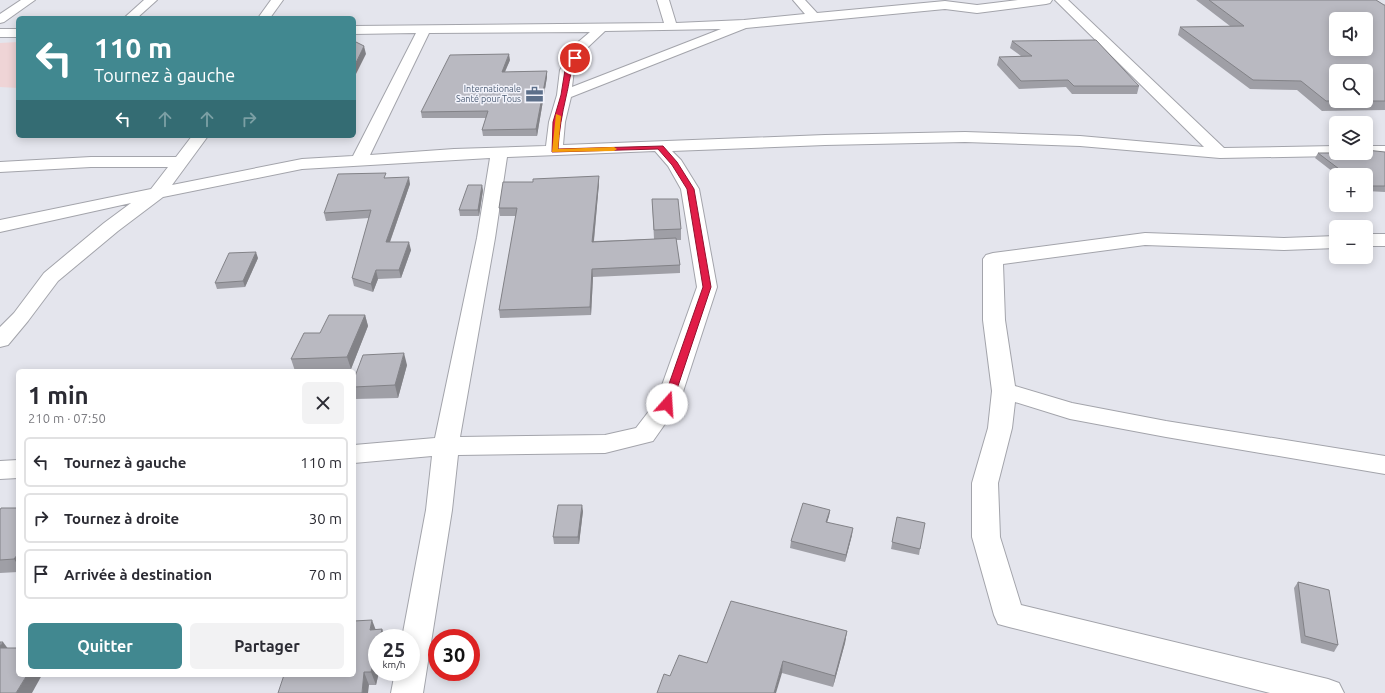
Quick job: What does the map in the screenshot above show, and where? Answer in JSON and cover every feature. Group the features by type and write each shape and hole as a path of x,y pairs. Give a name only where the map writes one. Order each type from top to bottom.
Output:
{"street":[{"path":"0,18 29,0"},
{"path":"132,16 151,0"},
{"path":"265,16 277,0"},
{"path":"663,0 672,27"},
{"path":"799,0 814,17"},
{"path":"356,30 600,29 744,24 942,3 977,9 1046,0"},
{"path":"1062,0 1220,153"},
{"path":"564,95 744,24"},
{"path":"554,151 557,122 564,95 567,70 582,46 600,29"},
{"path":"359,160 425,30"},
{"path":"0,33 16,33"},
{"path":"0,226 302,164 454,154 825,140 965,137 1080,141 1220,153 1329,152"},
{"path":"0,340 21,317 51,277 111,227 157,193 199,138"},
{"path":"356,454 446,446 605,444 644,435 667,404 707,287 690,189 675,164 660,147"},
{"path":"1373,151 1385,151"},
{"path":"418,629 439,510 446,446 484,245 499,153"},
{"path":"0,167 92,162 181,162"},
{"path":"1328,693 1009,615 986,537 984,483 1000,428 1004,391 994,320 993,259 1145,239 1284,244 1329,242"},
{"path":"1373,240 1385,240"},
{"path":"1004,391 1070,411 1166,429 1385,465"},
{"path":"0,470 16,469"},
{"path":"407,693 409,681"}],"shaded area":[{"path":"16,42 16,88 0,87 0,43"}],"building":[{"path":"1209,0 1376,0 1385,5 1385,101 1373,101 1373,64 1329,64 1329,101 1326,101 1301,81 1253,80 1180,27 1244,26"},
{"path":"1096,40 1139,86 1074,86 1068,80 1021,81 999,57 1032,56 1012,41"},
{"path":"356,42 364,46 356,63"},
{"path":"509,54 502,72 547,71 536,129 482,130 488,111 421,112 450,55"},
{"path":"1373,151 1385,152 1385,186 1373,186 1373,168 1338,168 1318,153 1329,153 1329,160 1373,160"},
{"path":"386,173 384,178 409,177 386,242 409,242 399,270 376,270 371,284 352,278 371,210 324,213 338,174"},
{"path":"599,176 592,242 676,238 680,265 592,269 590,307 499,310 517,208 499,208 503,182 533,182 533,179"},
{"path":"468,185 482,185 478,210 459,210"},
{"path":"652,199 678,199 681,229 654,230"},
{"path":"256,252 243,281 215,283 229,253"},
{"path":"329,315 365,315 347,357 291,359 304,333 320,333"},
{"path":"404,353 395,385 356,387 356,374 363,355"},
{"path":"803,503 830,510 826,522 853,528 846,555 791,541"},
{"path":"558,505 582,505 578,537 553,537"},
{"path":"1,508 16,508 16,556 14,559 0,560"},
{"path":"897,517 925,523 920,549 892,542"},
{"path":"1298,582 1329,590 1338,645 1305,636"},
{"path":"731,601 847,631 835,676 783,661 774,693 657,693 664,674 670,676 679,655 707,663"},
{"path":"372,620 370,629 368,629 368,672 364,672 362,693 278,693 283,677 356,677 356,621"},
{"path":"0,648 16,648 16,677 26,677 16,693 0,693"}],"slow traffic":[{"path":"558,116 554,151 614,149"}],"place":[{"name":"Internationale Santé pour Tous","path":"534,94"}],"route":[{"path":"575,58 567,70 564,95 557,122 554,151 660,147 675,164 690,189 707,287 667,404"}]}
